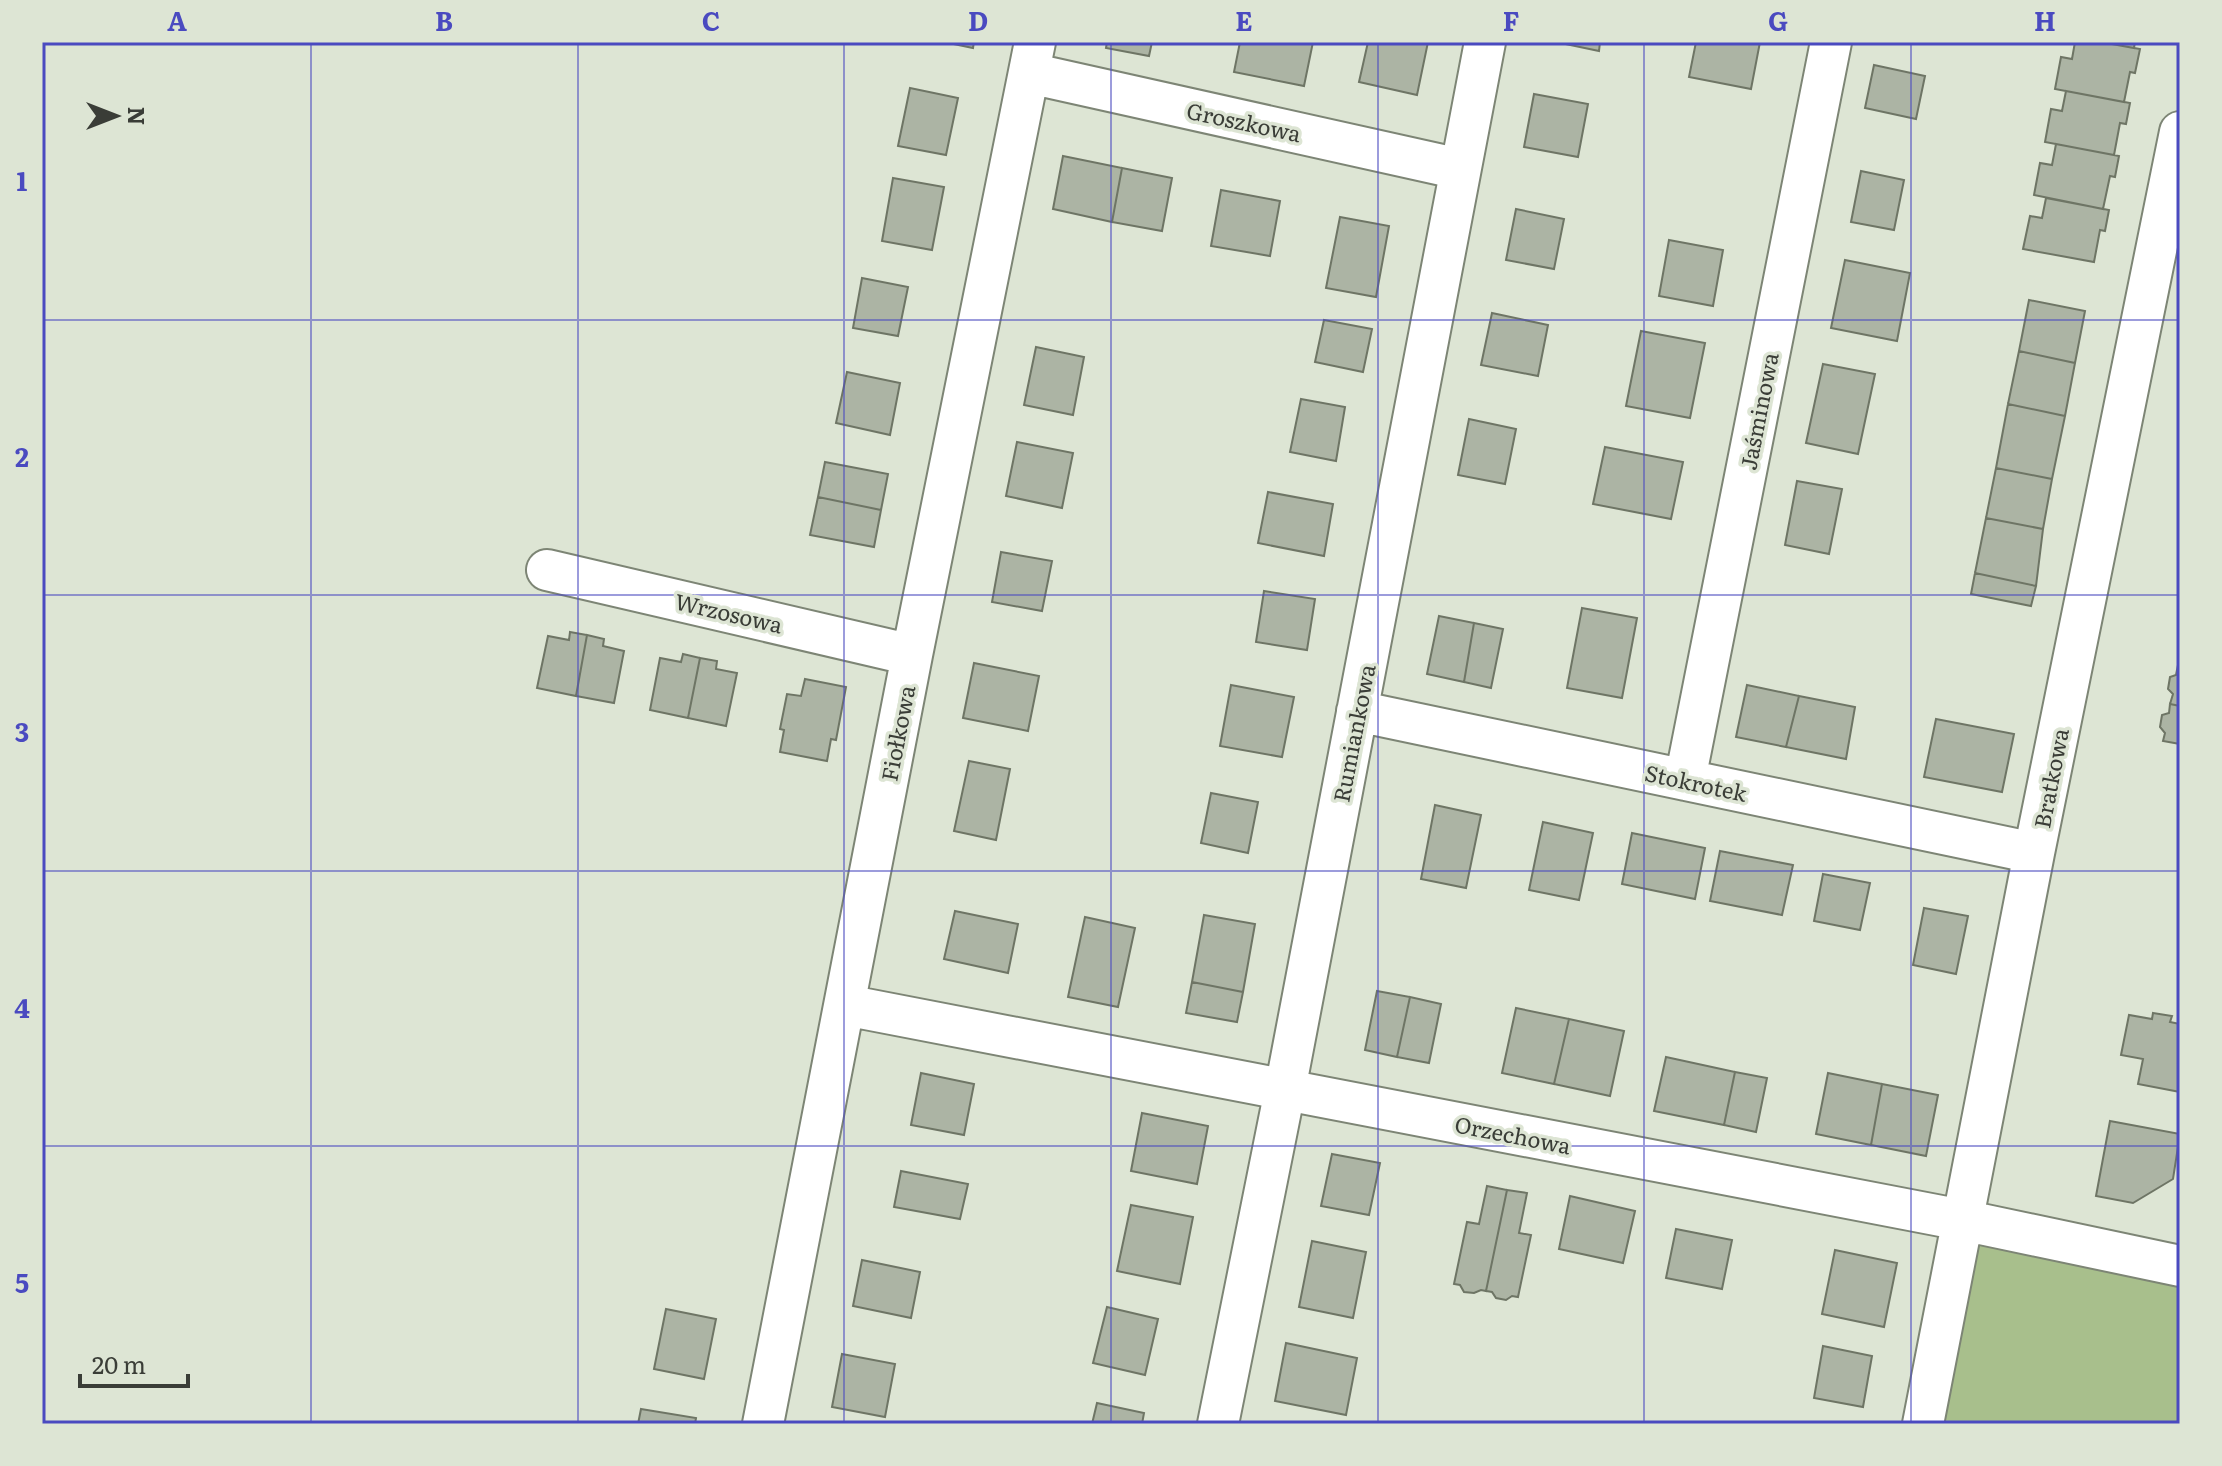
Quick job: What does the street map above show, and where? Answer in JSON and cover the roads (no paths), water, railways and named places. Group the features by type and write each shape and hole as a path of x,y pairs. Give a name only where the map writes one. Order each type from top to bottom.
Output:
{"street":[{"name":"Rumiankowa","path":"1218,1424 1285,1090 1485,42"},
{"name":"Jaśminowa","path":"1685,780 1831,42"},
{"name":"Groszkowa","path":"1032,58 1460,169"},
{"name":"Fiołkowa","path":"763,1424 1032,58"},
{"name":"Bratkowa","path":"1923,1424 2034,853 2180,132"},
{"name":"Wrzosowa","path":"547,570 912,655"},
{"name":"Stokrotek","path":"1357,711 2034,853"},
{"name":"Orzechowa","path":"845,1005 1962,1220 2180,1266"}]}
